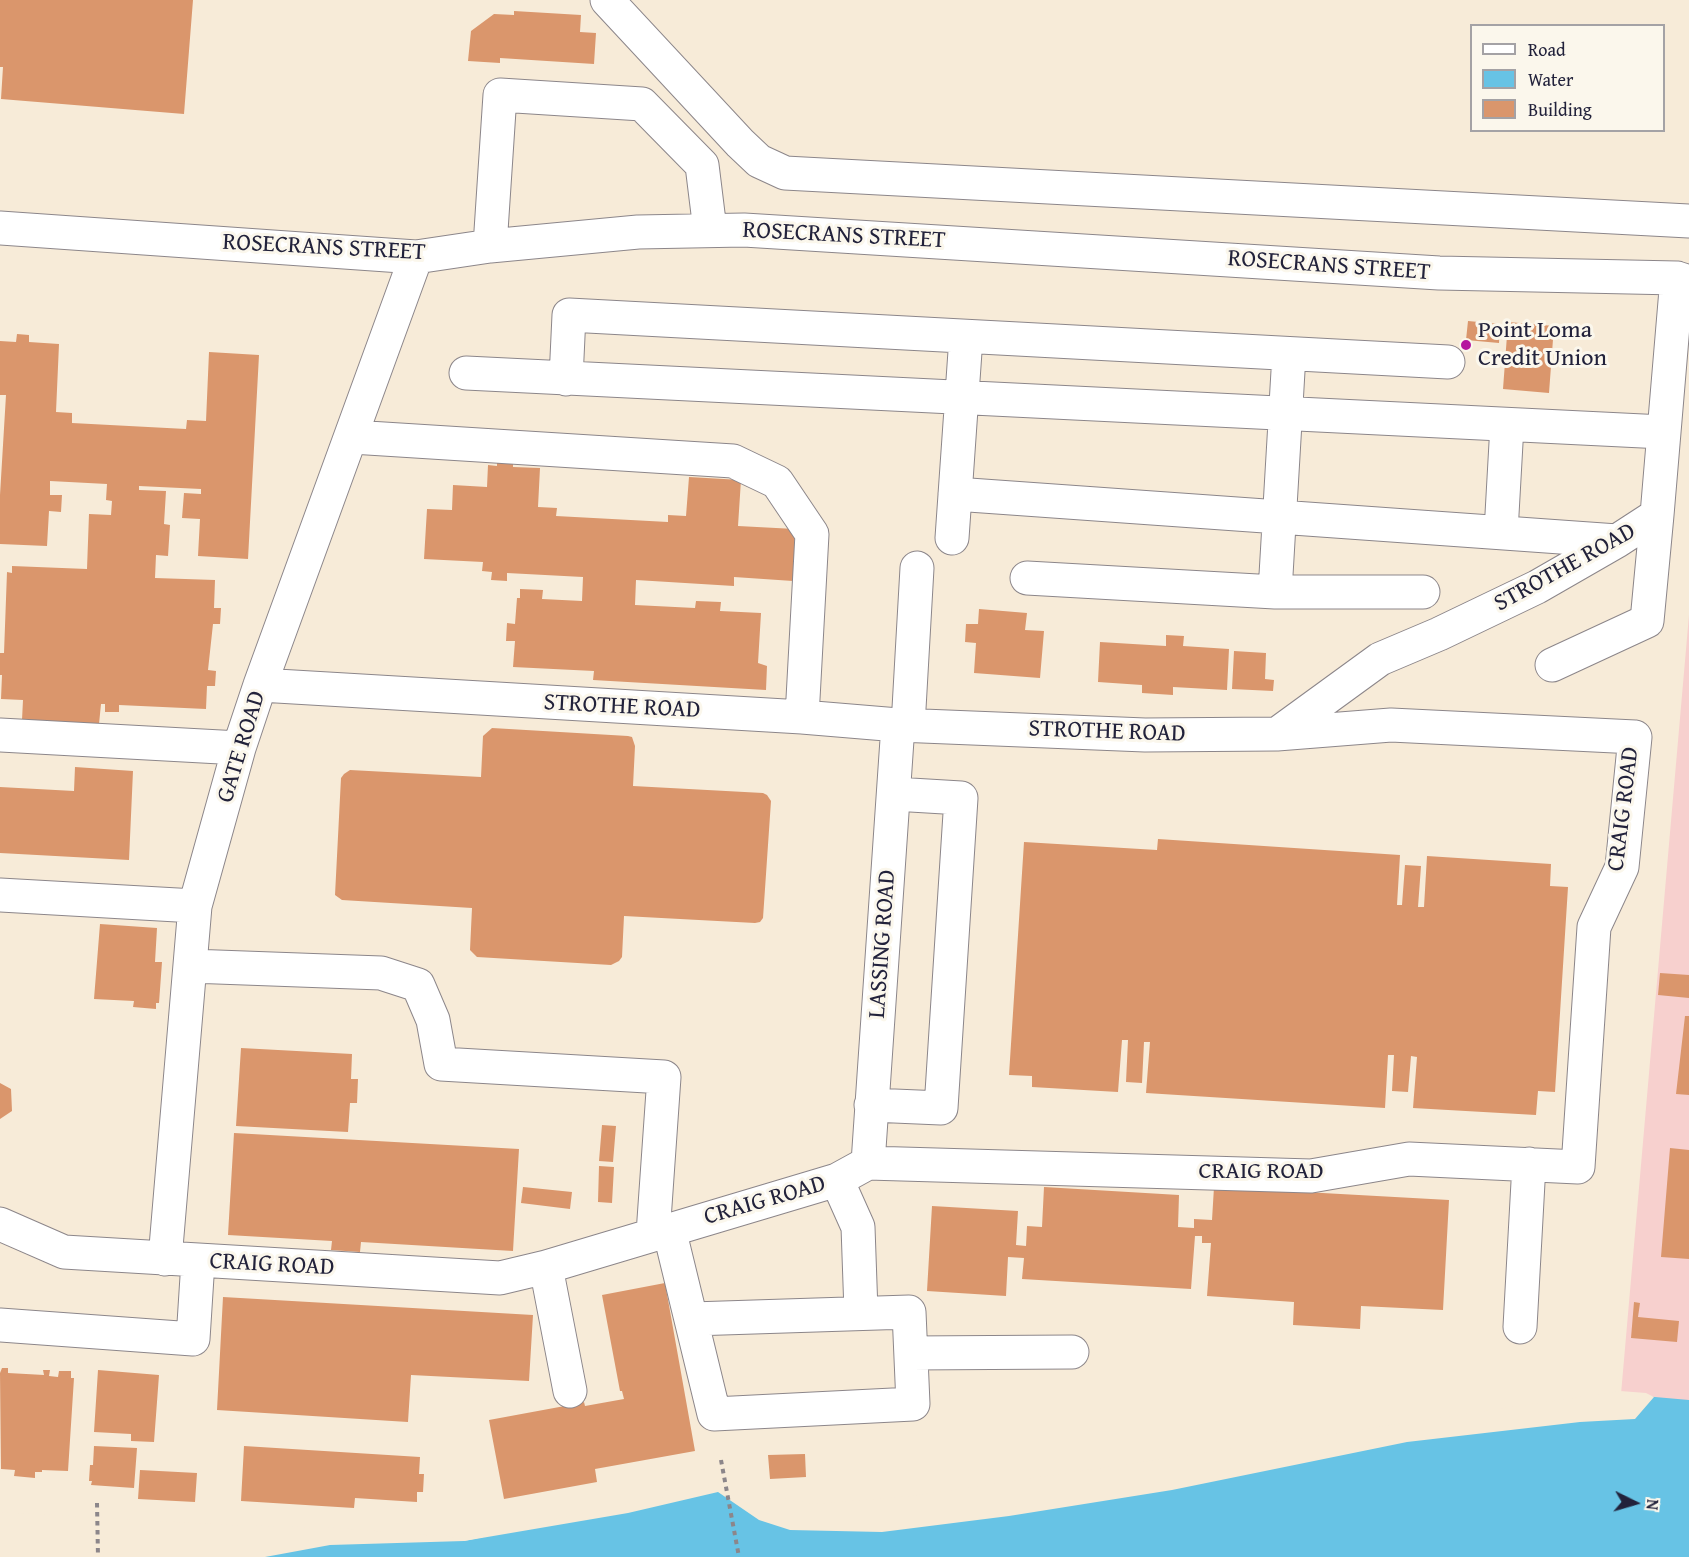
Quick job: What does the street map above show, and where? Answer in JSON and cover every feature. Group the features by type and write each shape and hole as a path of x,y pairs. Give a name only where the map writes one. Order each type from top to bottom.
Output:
{"street":[{"path":"607,0 740,143 759,160 785,173 1689,221"},
{"path":"490,246 500,95 642,104 702,165 710,230"},
{"name":"ROSECRANS STREET","path":"0,228 416,257 490,246 638,232 710,230 799,233 1439,273 1683,280"},
{"name":"GATE ROAD","path":"165,1259 195,906 239,748 260,685 416,257"},
{"name":"STROTHE ROAD","path":"260,685 802,717 903,726 1144,735 1277,734 1380,659 1439,634 1537,587 1617,541 1656,515 1663,424 1683,280"},
{"path":"566,379 569,315 1448,362"},
{"path":"952,538 966,337"},
{"path":"1275,592 1288,354"},
{"path":"466,373 1508,425 1663,424 1689,383"},
{"path":"1501,532 1508,425"},
{"path":"352,437 732,461 777,482 812,534 802,717"},
{"path":"955,495 1617,541"},
{"path":"1552,665 1647,621 1656,515"},
{"name":"LASSING ROAD","path":"868,1163 894,794 903,726 917,568"},
{"path":"1027,578 1275,592 1423,592"},
{"name":"CRAIG ROAD","path":"0,1224 64,1252 500,1278 546,1267 837,1180 868,1163 1311,1176 1409,1159 1578,1167 1594,927 1622,867 1635,737 1391,725 1277,734"},
{"path":"0,735 239,748"},
{"path":"871,1105 941,1108 961,798 894,794"},
{"path":"0,895 195,906"},
{"path":"190,966 381,973 418,985 433,1020 441,1064 664,1077 661,1232 692,1319 714,1414 913,1404 909,1312 692,1319"},
{"path":"1520,1327 1529,1164"},
{"path":"837,1180 858,1227 861,1312"},
{"path":"0,1324 193,1340 198,1261"},
{"path":"546,1267 570,1391"},
{"path":"911,1353 1072,1352"}],"path":[{"path":"721,1460 739,1557"},
{"path":"96,1503 98,1557"}],"shaded area":[{"path":"1689,615 1689,1474 1503,1557 1621,1394"}],"water":[{"path":"1621,1394 1689,1400 1689,1557 0,1557 0,1515 464,1541 717,1489 814,1507 912,1499"}],"pier":[{"path":"1620,1391 1646,1393 1654,1397 1635,1419 1580,1422 1407,1442 1172,1490 1009,1516 882,1532 790,1530 759,1520 718,1492 628,1513 464,1541 330,1545 265,1557 0,1557 0,1512 229,1525 337,1528 464,1538 716,1486 814,1504 912,1496"}],"building":[{"path":"0,0 193,0 184,114 1,99 3,67 0,67"},
{"path":"514,11 581,15 580,32 596,33 594,64 500,58 500,63 468,61 471,31 494,14 514,15"},
{"path":"1468,321 1500,324 1499,343 1466,340"},
{"path":"1508,322 1554,326 1549,393 1503,389"},
{"path":"17,334 29,335 29,342 59,344 56,412 72,413 72,423 186,429 187,420 206,421 209,352 259,355 248,559 198,556 200,519 182,518 184,493 201,494 201,489 139,486 139,490 166,491 164,524 170,525 168,556 156,555 155,578 215,580 214,608 221,608 220,624 213,624 208,670 216,671 215,686 207,686 206,709 119,705 119,712 105,712 105,704 101,704 99,724 22,720 23,700 1,699 0,653 4,653 7,572 12,573 12,566 87,569 89,514 111,515 112,501 106,500 107,484 50,481 50,495 62,495 61,512 49,511 47,546 0,544 0,495 6,395 0,395 0,341 16,342"},
{"path":"497,461 513,462 513,467 540,468 538,507 557,508 556,516 668,522 668,515 686,516 689,477 741,480 738,526 795,529 793,581 734,577 734,586 636,580 635,605 695,608 696,601 721,602 720,611 761,613 758,663 767,666 766,690 593,680 594,671 513,667 515,641 506,641 507,623 515,624 520,589 543,590 542,599 582,601 583,577 507,573 507,581 491,580 492,572 482,571 483,562 424,559 427,509 452,510 453,485 487,487 488,465 497,466"},
{"path":"979,609 1027,613 1025,630 1044,631 1040,678 974,673 976,643 965,642 966,624 978,624"},
{"path":"1166,635 1184,636 1183,646 1229,649 1227,690 1173,687 1173,695 1142,693 1142,685 1098,682 1100,642 1166,646"},
{"path":"1234,651 1266,653 1265,679 1274,680 1273,691 1232,689"},
{"path":"492,728 628,736 632,737 635,746 633,786 767,795 771,801 763,918 760,922 755,923 624,916 622,957 611,965 477,957 470,950 472,908 342,900 335,895 341,778 344,774 350,770 481,777 483,736"},
{"path":"75,767 133,771 129,860 0,853 0,787 74,791"},
{"path":"1158,839 1400,855 1397,905 1402,905 1405,865 1421,866 1418,907 1424,907 1427,856 1551,864 1550,886 1568,887 1555,1092 1538,1091 1536,1115 1413,1108 1417,1057 1411,1056 1408,1092 1392,1091 1394,1055 1388,1055 1385,1108 1146,1093 1150,1042 1144,1042 1142,1083 1126,1082 1128,1040 1122,1040 1118,1092 1032,1087 1032,1076 1009,1075 1024,842 1157,850"},
{"path":"100,924 157,928 155,962 162,962 159,1003 156,1003 156,1009 133,1007 134,1001 94,999"},
{"path":"1660,973 1689,975 1689,998 1658,995"},
{"path":"1685,1016 1689,1016 1689,1095 1676,1094"},
{"path":"241,1048 352,1054 351,1079 358,1079 357,1103 350,1103 348,1132 236,1126"},
{"path":"0,1083 11,1089 12,1111 0,1119"},
{"path":"602,1125 616,1126 613,1162 599,1161"},
{"path":"234,1133 519,1149 513,1251 361,1242 360,1252 331,1250 332,1241 228,1235"},
{"path":"1670,1148 1689,1150 1689,1259 1661,1257"},
{"path":"599,1166 614,1167 612,1203 598,1202"},
{"path":"523,1187 572,1192 570,1209 521,1203"},
{"path":"1044,1187 1179,1195 1178,1227 1194,1228 1194,1219 1212,1220 1214,1187 1449,1200 1443,1310 1361,1306 1360,1329 1293,1325 1294,1302 1207,1296 1211,1243 1202,1243 1202,1236 1195,1236 1191,1289 1022,1279 1024,1258 1008,1257 1006,1296 927,1291 932,1206 1018,1211 1016,1245 1026,1246 1027,1226 1042,1227"},
{"path":"665,1283 695,1451 595,1469 597,1482 504,1499 489,1420 584,1402 585,1406 624,1399 620,1391 602,1295"},
{"path":"223,1297 533,1315 529,1381 411,1375 408,1422 217,1410"},
{"path":"1634,1302 1640,1303 1638,1317 1679,1321 1677,1342 1631,1338"},
{"path":"2,1368 8,1368 8,1373 44,1375 43,1370 50,1370 49,1376 58,1377 59,1371 71,1371 71,1378 74,1378 68,1471 42,1470 42,1472 35,1472 35,1478 14,1476 15,1470 1,1469 0,1373"},
{"path":"98,1370 159,1375 154,1442 131,1441 131,1434 94,1432"},
{"path":"94,1446 137,1448 134,1488 91,1485 90,1465 93,1465"},
{"path":"244,1446 420,1457 419,1474 424,1474 423,1492 417,1492 417,1502 355,1498 354,1508 241,1501"},
{"path":"805,1454 806,1477 770,1479 768,1455"},
{"path":"140,1470 197,1473 195,1502 138,1499"}],"place":[{"name":"Point Loma Credit Union","path":"1466,345"}]}
